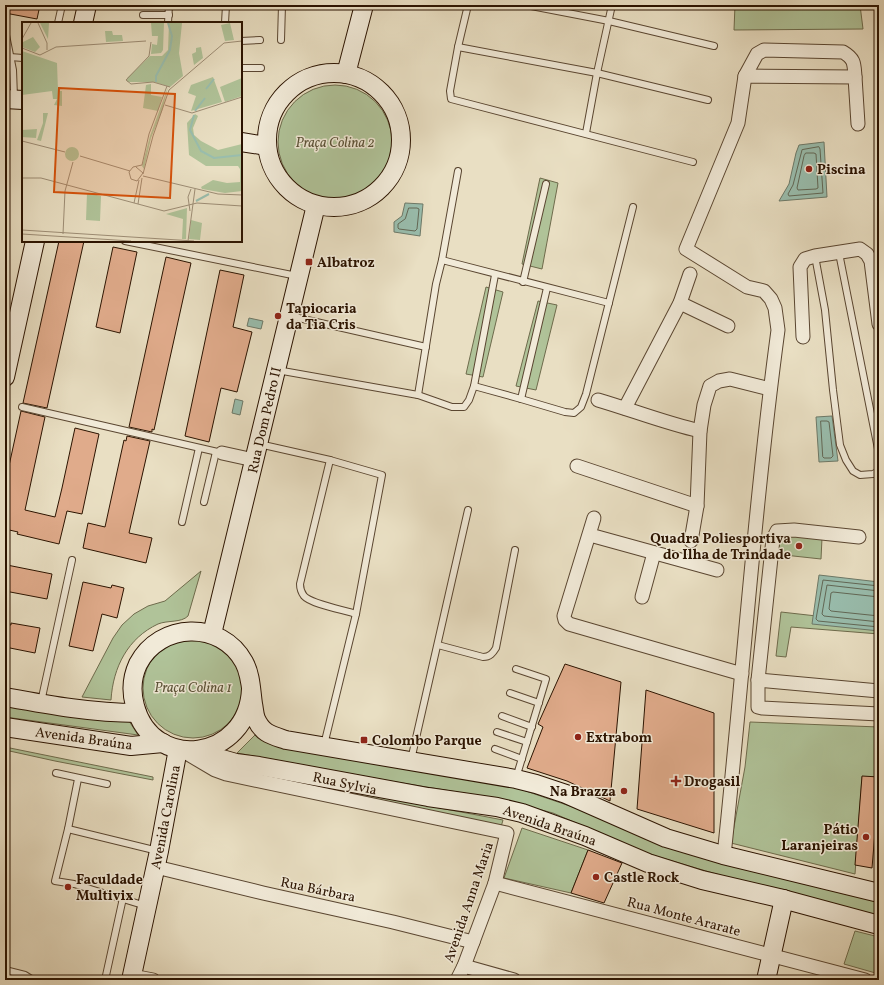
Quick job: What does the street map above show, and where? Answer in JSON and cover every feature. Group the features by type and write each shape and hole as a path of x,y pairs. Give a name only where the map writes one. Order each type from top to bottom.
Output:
{"street":[{"path":"83,22 87,5"},
{"path":"346,74 364,5"},
{"path":"723,855 758,502 778,330 776,313 771,299 764,291 746,287 686,249 738,123 745,76 758,54 764,50 843,52 849,56 854,61 858,124"},
{"path":"327,73 346,74 365,80 374,86 382,93 391,105 398,119 400,129 401,140 398,160 389,179 375,194 366,200 357,204 336,208 316,205 294,195 282,182 272,165 267,146 270,118 279,101 285,94 308,78 327,73"},
{"path":"745,76 855,77"},
{"path":"242,142 267,146"},
{"name":"Rua Dom Pedro II","path":"212,634 316,205"},
{"path":"5,377 35,242"},
{"path":"803,337 800,266 805,259 815,256 860,249 867,254 871,261 879,324"},
{"path":"625,408 680,303 690,274"},
{"path":"680,303 728,326"},
{"path":"691,541 697,506 700,431 704,405 710,386 719,381 730,379 770,389"},
{"path":"598,400 670,424 700,431"},
{"path":"219,452 256,452"},
{"path":"577,466 697,506"},
{"path":"594,518 564,616 565,620 570,624 742,674"},
{"path":"859,537 794,530 777,531 772,539 758,680 758,707 879,714"},
{"path":"590,535 717,570"},
{"path":"642,597 654,553"},
{"path":"251,689 249,706 242,722 224,741 207,748 178,748 148,730 137,713 133,699 134,674 143,656 149,649 165,637 174,634 193,631 212,634 227,643 240,656 248,671 251,689 255,718 266,733 286,740 516,779 536,784 566,794 666,838 723,855 879,893"},
{"path":"758,680 879,691"},
{"name":"Avenida Braúna","path":"5,697 41,704 110,713 137,713"},
{"name":"Avenida Braúna","path":"5,727 132,746 178,748 236,764 259,766 414,794 497,807 522,813 585,836 648,863 702,880 784,899 879,925"},
{"name":"Rua Sylvia","path":"178,748 215,770 226,774 508,833"},
{"name":"Avenida Carolina","path":"132,978 158,859 178,748"},
{"name":"Avenida Anna Maria","path":"458,980 495,883 508,833"},
{"name":"Rua Bárbara","path":"158,859 263,893 394,922 473,942"},
{"name":"Rua Monte Ararate","path":"495,883 865,980"},
{"path":"766,980 784,899"},
{"path":"464,966 514,980"},
{"path":"132,978 153,980"}],"lane":[{"path":"58,22 62,5"},
{"path":"168,22 169,5"},
{"path":"225,22 226,5"},
{"path":"281,40 282,5"},
{"path":"468,5 450,90 451,99 693,162"},
{"path":"526,5 609,21 714,46"},
{"path":"586,133 612,5"},
{"path":"143,15 169,14"},
{"path":"5,30 6,45 13,70 14,99"},
{"path":"242,41 260,40"},
{"path":"458,47 597,73 708,100"},
{"path":"10,57 22,58"},
{"path":"242,68 261,68"},
{"path":"418,395 436,284 442,260 458,172"},
{"path":"523,282 546,184"},
{"path":"474,386 565,412 574,413 581,407 586,394 610,303 633,207"},
{"path":"130,242 298,276"},
{"path":"839,253 879,454"},
{"path":"815,256 825,310 840,445 846,460 853,471 860,475 873,474 879,471"},
{"path":"442,260 495,275 610,303"},
{"path":"276,370 418,395 452,408 464,408 469,400 474,386 495,275"},
{"path":"521,399 547,288"},
{"path":"289,316 426,347"},
{"path":"22,407 219,452 204,502"},
{"path":"182,522 198,448"},
{"path":"256,452 330,460 382,475 356,614 324,746"},
{"path":"330,460 300,584 301,591 305,597 312,601 356,614"},
{"path":"411,761 468,510"},
{"path":"438,645 483,657 488,657 493,653 496,648 515,550"},
{"path":"41,704 72,560"},
{"path":"516,669 546,679 516,779"},
{"path":"510,693 539,703"},
{"path":"502,716 532,727"},
{"path":"497,732 527,742"},
{"path":"495,749 522,759"},
{"path":"56,772 78,779 108,784"},
{"path":"78,779 68,829 55,881 74,884 123,898 147,907"},
{"path":"68,829 158,859"},
{"path":"105,980 123,898"},
{"path":"5,970 25,975 32,980"}],"green space":[{"path":"735,5 860,5 863,29 734,30"},
{"name":"Praça Colina 2","path":"335,85 346,86 357,90 375,102 387,120 391,131 391,153 387,164 375,182 357,194 346,198 335,199 324,198 313,194 295,182 283,164 279,153 278,142 279,131 283,120 295,102 313,90 324,86"},
{"path":"540,178 558,183 542,269 522,264"},
{"path":"486,287 503,292 483,377 466,374"},
{"path":"538,301 557,305 536,390 516,386"},
{"name":"Quadra Poliesportiva do Ilha de Trindade","path":"778,534 822,538 821,559 775,554"},
{"path":"201,571 188,616 182,620 158,624 147,630 130,645 115,676 111,700 82,697 113,638 122,625 134,614 148,606 165,601"},
{"path":"781,612 879,623 879,634 791,627 786,657 776,656"},
{"name":"Praça Colina 1","path":"193,638 212,642 228,653 239,669 243,688 239,707 228,723 212,734 193,738 174,734 158,723 147,707 143,688 147,669 158,653 174,642"},
{"path":"5,702 129,721 138,735 5,717"},
{"path":"750,722 879,727 879,777 862,777 855,874 731,843 745,767"},
{"path":"257,733 520,789 599,816 645,839 879,901 879,917 737,880 646,853 553,813 500,799 390,781 237,753"},
{"path":"5,747 153,777 153,780 5,750"},
{"path":"336,787 503,820 501,827 334,792"},
{"path":"522,828 588,850 571,893 504,878"},
{"path":"855,931 879,937 879,974 844,964"}],"water":[{"name":"Piscina","path":"824,142 827,197 779,201 789,184 799,145"},
{"path":"405,203 423,204 420,236 394,232 394,222 402,216"},
{"path":"249,318 263,321 261,329 247,326"},
{"path":"235,399 243,401 240,415 232,413"},
{"path":"832,416 838,461 819,462 816,417"},
{"path":"819,575 879,582 879,631 812,624"}],"building":[{"path":"5,5 40,5 37,19 5,13"},
{"path":"59,242 84,242 47,408 23,403"},
{"path":"113,247 137,252 120,333 96,327"},
{"path":"166,257 191,263 154,430 152,429 152,432 129,427"},
{"path":"220,270 244,275 233,327 252,332 237,392 221,388 209,442 185,436"},
{"path":"21,411 45,417 25,510 55,517 75,428 99,434 82,514 67,511 59,544 17,534 18,532 5,529 5,484"},
{"path":"127,436 150,441 129,533 152,538 146,563 83,548 88,523 105,527 124,440 126,441"},
{"path":"7,565 52,574 47,599 5,591 5,567"},
{"path":"83,582 111,588 112,585 124,588 117,618 102,614 93,651 69,646"},
{"path":"11,623 40,628 35,653 5,647 5,624 11,625"},
{"name":"Extrabom","path":"565,664 621,682 610,801 567,781 527,768 543,727 538,724"},
{"name":"Drogasil","path":"646,690 714,713 714,833 637,809"},
{"name":"Pátio Laranjeiras","path":"862,776 879,777 879,808 877,808 872,868 855,865"},
{"name":"Castle Rock","path":"588,850 622,863 604,903 571,893"}],"place":[{"name":"Piscina","path":"809,169"},
{"name":"Albatroz","path":"309,262"},
{"name":"Tapiocaria da Tia Cris","path":"278,316"},
{"name":"Quadra Poliesportiva do Ilha de Trindade","path":"799,546"},
{"name":"Extrabom","path":"578,737"},
{"name":"Colombo Parque","path":"364,740"},
{"name":"Drogasil","path":"676,781"},
{"name":"Na Brazza","path":"624,791"},
{"name":"Pátio Laranjeiras","path":"866,837"},
{"name":"Castle Rock","path":"596,877"},
{"name":"Faculdade Multivix","path":"68,887"}]}
